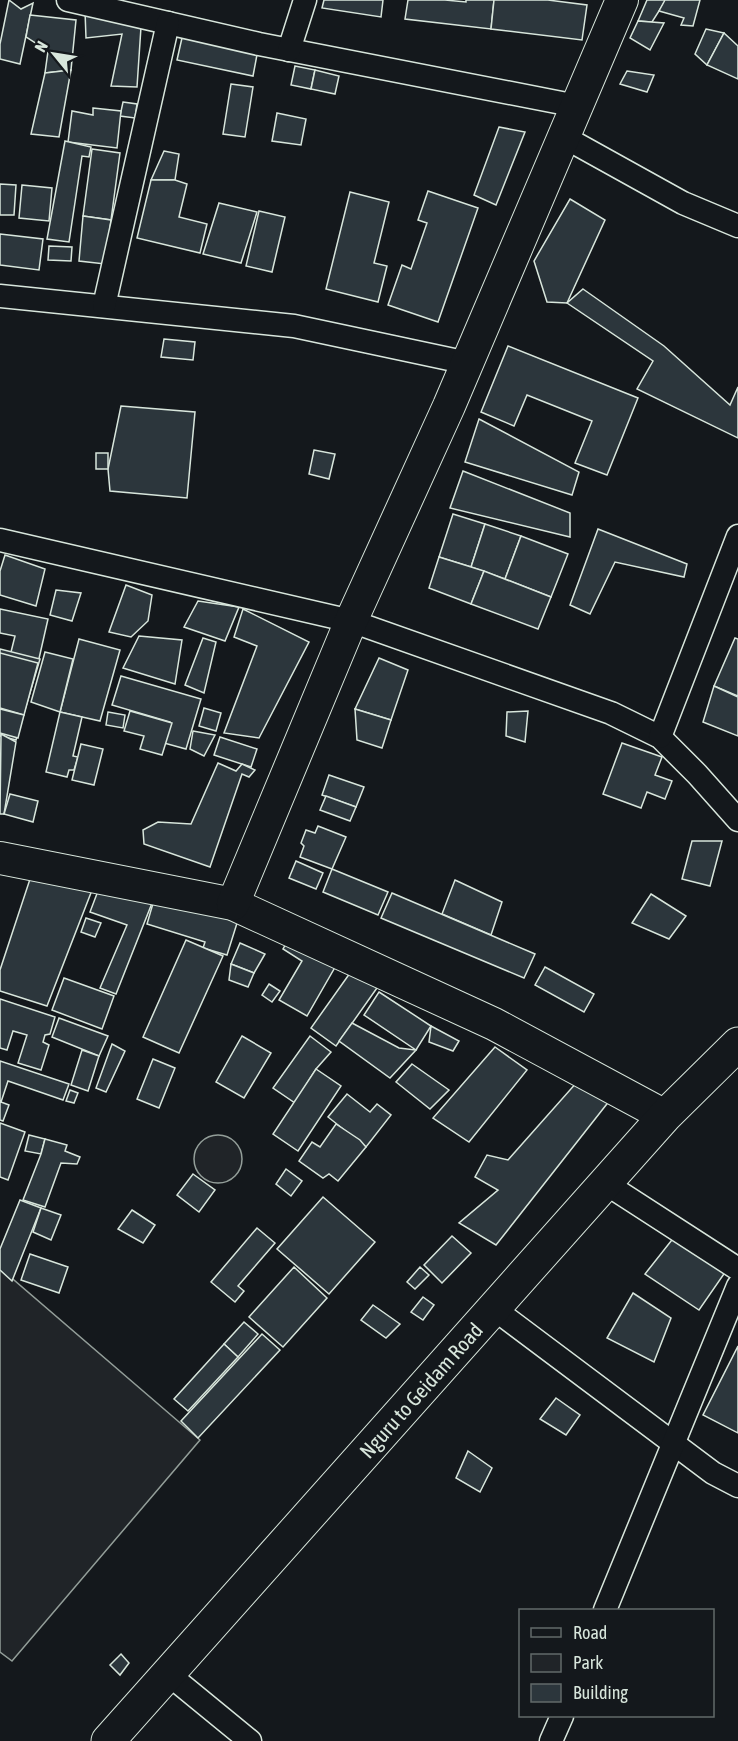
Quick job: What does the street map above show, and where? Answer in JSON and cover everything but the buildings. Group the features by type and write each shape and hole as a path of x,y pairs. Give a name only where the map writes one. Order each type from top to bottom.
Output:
{"main road":[{"name":"Nguru to Geidam Road","path":"108,1741 665,1116 738,1044"}],"street":[{"path":"68,0 289,50 577,106"},
{"path":"289,50 305,0"},
{"path":"233,904 351,621 468,363 622,0"},
{"path":"104,306 168,23"},
{"path":"564,137 683,203 738,226"},
{"path":"0,296 294,326 468,363"},
{"path":"660,737 738,536"},
{"path":"0,540 351,621 611,713 660,737 738,820"},
{"path":"0,858 233,904 494,1024 665,1116"},
{"path":"604,1184 738,1269"},
{"path":"606,1609 738,1286"},
{"path":"493,1308 714,1473 738,1486"},
{"path":"167,1673 250,1741"},
{"path":"551,1741 561,1717"}],"green space":[{"path":"213,1135 223,1135 238,1145 242,1159 241,1168 232,1179 223,1183 213,1183 198,1173 194,1164 194,1154 204,1139"},
{"path":"0,1268 200,1440 12,1661 0,1652"}]}
